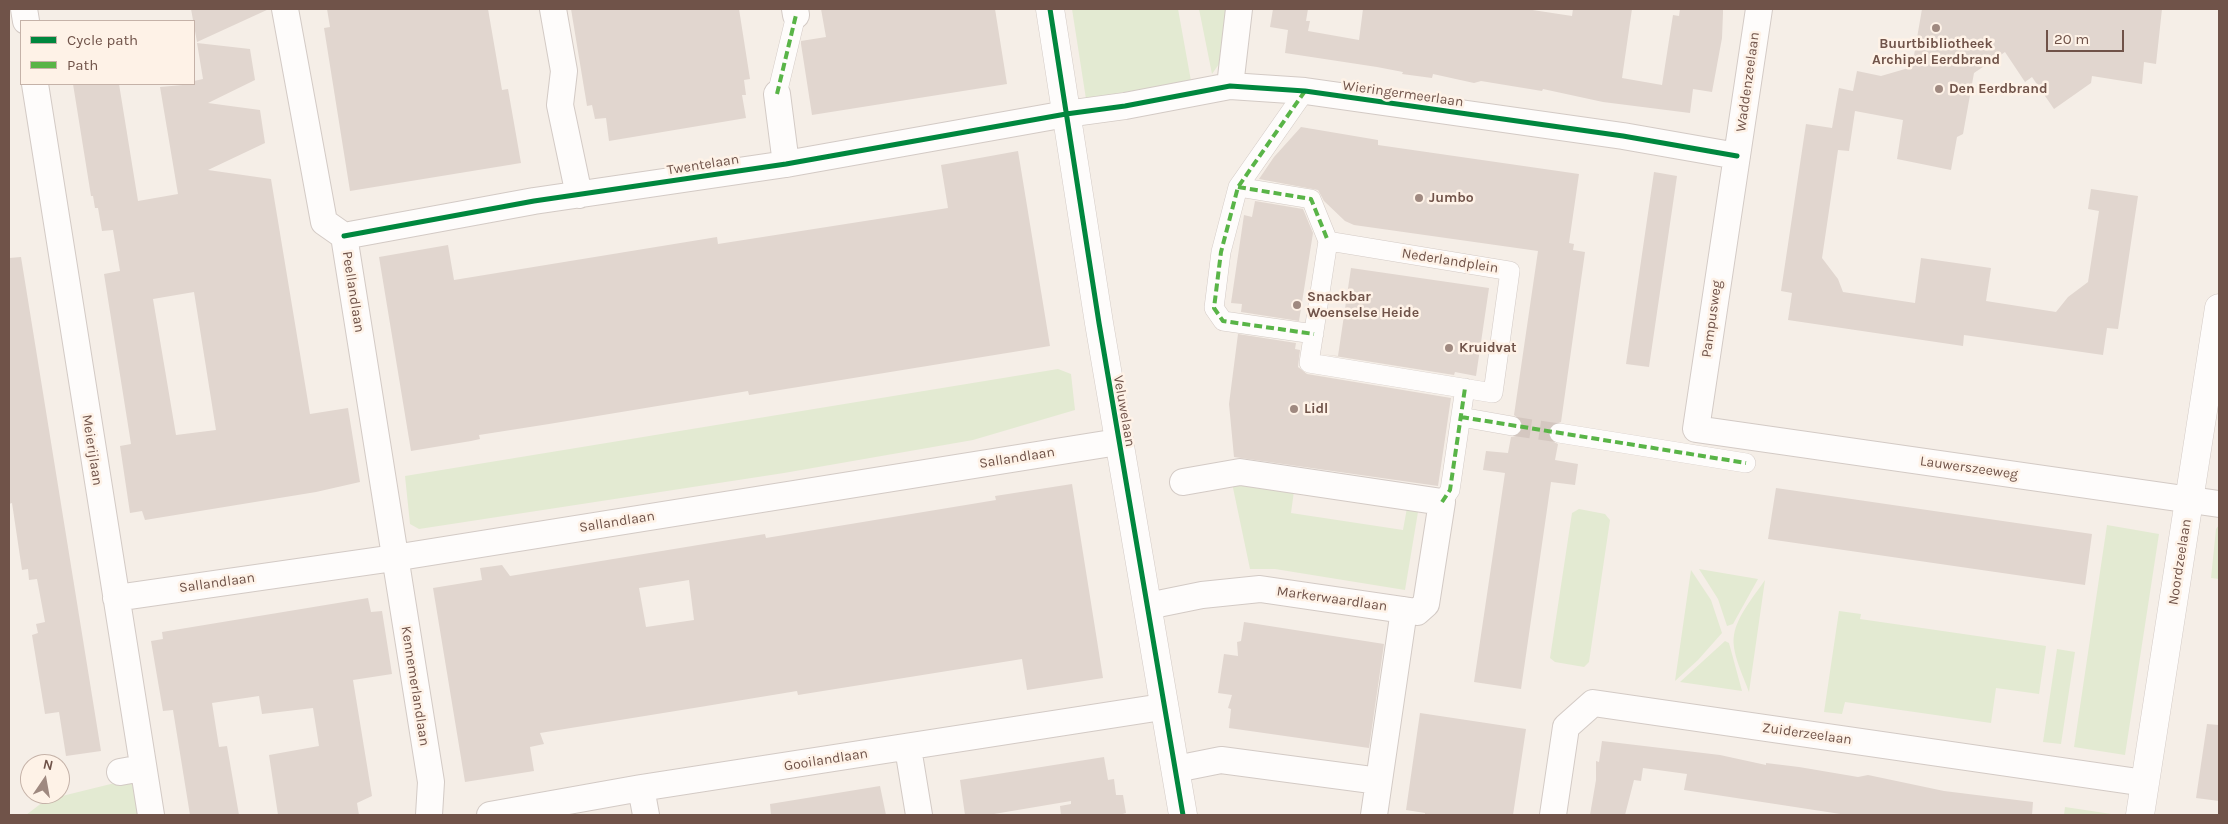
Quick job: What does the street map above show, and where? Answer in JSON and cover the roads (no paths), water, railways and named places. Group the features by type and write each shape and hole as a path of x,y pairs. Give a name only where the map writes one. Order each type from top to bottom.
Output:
{"street":[{"name":"Peellandlaan","path":"285,9 324,222 344,236 394,558"},
{"path":"553,9 564,71 560,104 579,195"},
{"name":"Veluwelaan","path":"1050,9 1118,442 1148,606 1162,707 1176,769 1182,815"},
{"path":"1230,86 1239,9"},
{"name":"Waddenzeelaan","path":"1737,156 1758,9"},
{"path":"786,164 777,94 796,12"},
{"name":"Meierijlaan","path":"35,85 116,598 131,770 151,815"},
{"name":"Wieringermeerlaan","path":"1066,114 1125,106 1230,86 1305,92 1624,136 1737,156"},
{"path":"1305,92 1238,187 1222,252 1214,308 1224,322 1314,334"},
{"name":"Twentelaan","path":"344,236 579,195 786,164 1066,114"},
{"name":"Pampusweg","path":"1737,156 1696,429 1749,436"},
{"path":"1238,187 1310,199 1328,241"},
{"name":"Nederlandplein","path":"1328,241 1510,271 1493,393 1309,364 1314,334 1328,241"},
{"name":"Noordzeelaan","path":"2140,815 2219,308"},
{"path":"1404,610 1417,612 1426,604 1442,502 1450,490 1465,388"},
{"path":"1461,417 1512,426"},
{"path":"1559,434 1746,463"},
{"name":"Lauwerszeeweg","path":"1749,436 2219,504"},
{"name":"Sallandlaan","path":"116,598 394,558 1118,442"},
{"path":"1183,482 1240,472 1442,502"},
{"name":"Kennemerlandlaan","path":"394,558 431,782 429,815"},
{"name":"Markerwaardlaan","path":"1148,606 1202,596 1260,589 1404,610 1374,815"},
{"name":"Zuiderzeelaan","path":"1553,815 1566,727 1593,703 2145,783"},
{"name":"Gooilandlaan","path":"490,815 641,788 1162,707"},
{"path":"908,748 919,815"},
{"path":"1176,769 1221,760 1379,780"},
{"path":"641,788 646,815"}],"tunnel":[{"path":"1512,426 1559,433"}],"place":[{"name":"Buurtbibliotheek Archipel Eerdbrand","path":"1936,28"},
{"name":"Den Eerdbrand","path":"1939,89"},
{"name":"Jumbo","path":"1419,198"},
{"name":"Snackbar Woenselse Heide","path":"1297,305"},
{"name":"Kruidvat","path":"1449,348"},
{"name":"Lidl","path":"1294,409"}]}
